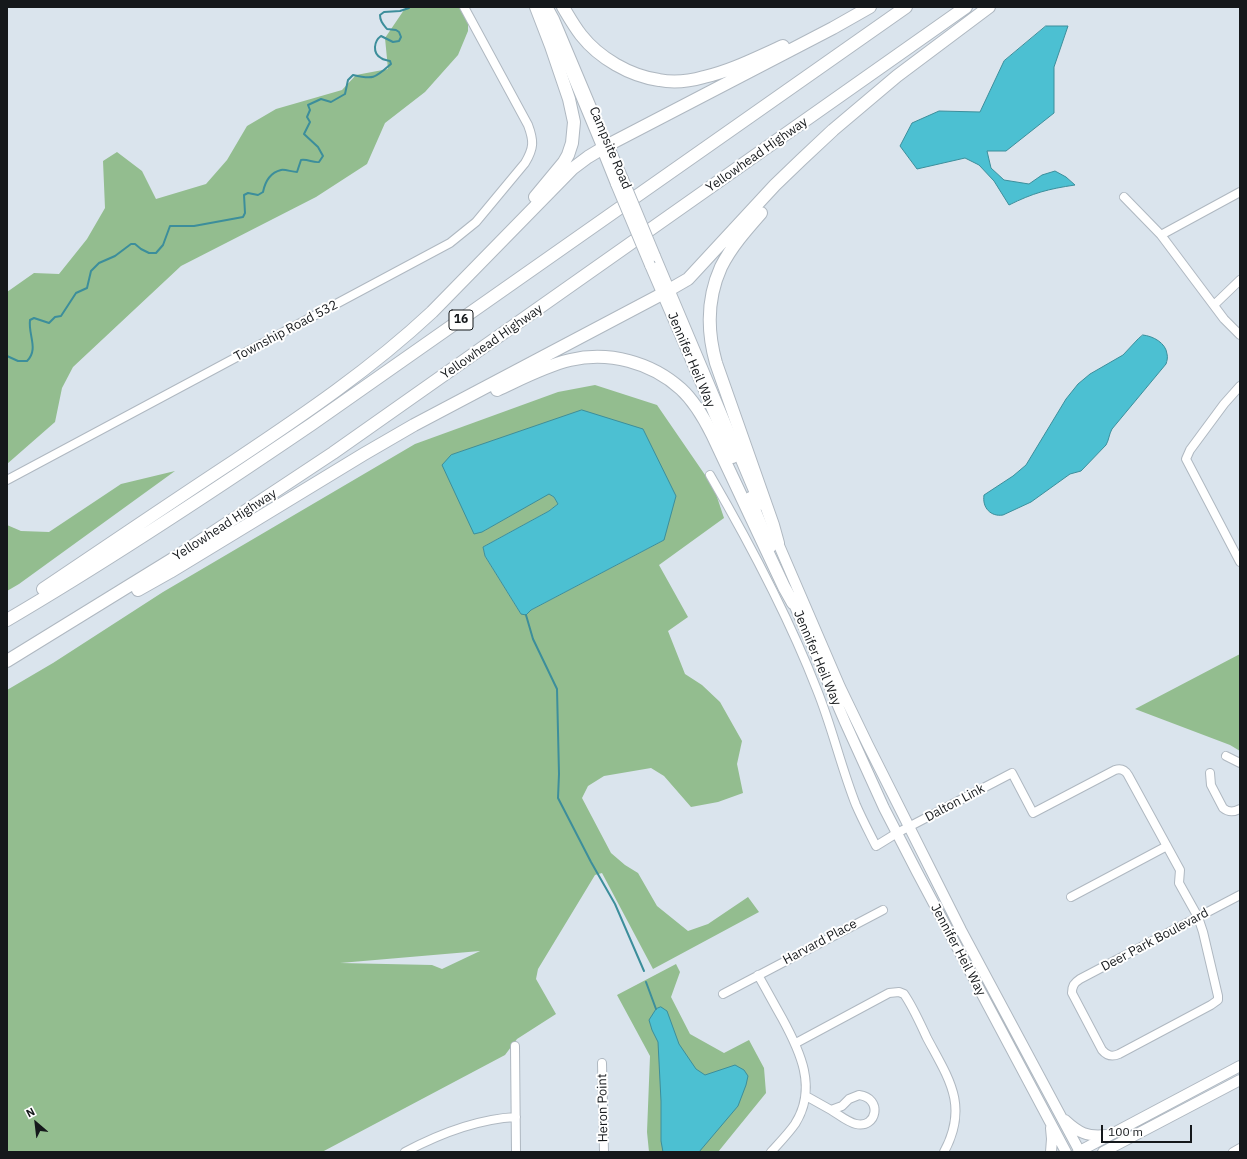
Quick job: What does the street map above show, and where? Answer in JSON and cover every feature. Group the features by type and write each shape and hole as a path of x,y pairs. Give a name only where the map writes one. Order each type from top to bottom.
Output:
{"highway":[{"path":"474,270 564,162 572,143 574,122 571,105 536,7"},
{"path":"563,7 582,36 603,56 619,67 639,75 659,80 678,81 720,73 805,37 834,28"},
{"path":"7,613 314,407 376,361 411,332 572,170 588,157 834,28 870,7"},
{"name":"16","path":"7,620 128,545 312,424 906,7"},
{"name":"Yellowhead Highway","path":"7,661 72,622 244,512 392,412 966,7"},
{"path":"72,622 103,610 170,572 364,454 437,413 688,279 775,185 833,130 897,76 989,7"},
{"path":"778,543 716,363 710,338 710,309 712,296 721,267 740,237 833,130"},
{"path":"437,413 458,407 553,365 570,360 590,357 607,357 631,362 651,369 667,378 682,390 705,420 793,603"}],"main road":[{"name":"Campsite Road","path":"605,147 619,182 655,256 666,292"},
{"name":"Jennifer Heil Way","path":"619,182 650,265 666,292 778,543 840,687 908,828 1079,1152"},
{"name":"Jennifer Heil Way","path":"666,292 785,578 793,603 845,722 917,872 1066,1152"},
{"path":"1079,1152 1240,1066"},
{"path":"1103,1152 1114,1148 1240,1080"},
{"path":"1059,1114 1073,1128 1084,1135 1110,1135"},
{"path":"1049,1120 1052,1139 1051,1152"}],"street":[{"name":"Township Road 532","path":"7,480 450,243 476,222 526,163 531,153 533,144 532,135 528,125 464,7"},
{"name":"Campsite Road","path":"543,7 605,147"},
{"name":"Campsite Road","path":"548,7 555,19 605,147"},
{"path":"1162,235 1240,192"},
{"path":"1124,197 1162,235 1224,319 1240,335"},
{"path":"1214,305 1240,280"},
{"path":"1240,386 1224,404 1190,450 1186,459 1240,562"},
{"name":"Jennifer Heil Way","path":"710,475 755,555 792,629 818,691 856,804 876,846"},
{"path":"1226,756 1240,763"},
{"name":"Dalton Link","path":"876,846 897,833 1012,773 1033,813 1119,769 1126,772 1167,846"},
{"path":"1210,773 1213,789 1223,808 1233,812 1240,809"},
{"path":"1071,897 1167,846 1180,870 1179,884 1198,917"},
{"name":"Deer Park Boulevard","path":"1198,917 1218,991 1218,1000 1119,1054 1112,1056 1105,1053 1102,1050 1074,996 1072,986 1074,983 1080,979 1198,917 1240,895"},
{"name":"Harvard Place","path":"723,994 883,910"},
{"path":"758,975 796,1043 806,1077 806,1096 800,1114 795,1124 771,1152"},
{"path":"796,1043 889,993 899,992 904,994 948,1076 952,1088 956,1104 956,1114 952,1135 944,1152"},
{"path":"514,1046 516,1152"},
{"name":"Heron Point","path":"602,1063 604,1152"},
{"path":"806,1096 851,1122 861,1124 865,1124 873,1118 875,1106 868,1098 859,1095 849,1099 842,1106 831,1110"},
{"path":"405,1152 432,1138 463,1127 503,1117 516,1117"},
{"path":"1233,1152 1240,1148"}],"green space":[{"path":"406,7 466,7 468,10 468,31 458,55 425,92 385,123 367,164 316,197 181,266 73,367 62,388 55,422 7,464 7,292 34,273 59,274 87,239 105,208 103,161 117,152 142,171 156,199 206,184 227,160 247,126 276,109 342,90 356,75 388,69 385,38"},
{"path":"595,385 657,405 714,488 724,518 659,565 688,617 668,631 685,674 702,685 720,702 742,741 737,764 743,793 718,802 691,807 664,776 651,768 604,776 588,786 582,798 611,853 625,865 638,873 657,906 688,931 708,924 748,897 759,912 653,969 602,873 595,875 538,969 536,979 556,1014 517,1039 505,1055 322,1152 7,1152 7,690 53,663 163,592 415,444 558,392","holes":["643,429 664,540 521,614 485,556 483,547 549,511 558,504 554,497 549,493 482,532","480,951 442,969 432,965 340,963"]},
{"path":"175,471 19,584 7,591 7,525 21,531 49,532 121,484"},
{"path":"1240,654 1240,751 1230,745 1135,709"},
{"path":"676,964 680,972 671,997 690,1034 724,1053 749,1040 764,1068 766,1093 718,1152 649,1152 647,1132 650,1056 617,995"}],"water":[{"path":"1046,26 1068,26 1054,67 1054,113 1006,151 987,151 991,168 1004,180 1029,184 1042,175 1055,171 1066,177 1075,185 1041,192 1009,205 994,181 979,165 965,158 917,169 900,146 912,123 939,111 980,112 1004,61"},
{"path":"1143,335 1151,337 1162,343 1167,355 1166,364 1112,429 1106,445 1081,471 1070,474 1031,502 1003,515 995,515 988,511 984,504 984,495 1013,476 1026,465 1066,399 1078,384 1090,374 1123,355"},
{"path":"582,410 643,429 676,496 664,540 531,610 526,615 521,614 485,556 483,547 549,511 558,504 554,497 549,494 482,532 474,534 442,465 451,455"},
{"path":"661,1007 667,1011 679,1044 696,1069 705,1075 735,1065 744,1070 748,1076 738,1106 699,1152 663,1152 661,1141 661,1101 658,1042 649,1020 656,1009"}],"waterway":[{"path":"7,356 18,361 27,361 33,347 30,320 34,318 49,323 55,317 61,316 76,293 87,288 91,271 99,263 115,256 131,244 135,244 149,253 156,253 163,245 170,226 194,226 243,217 245,213 244,195 248,193 258,195 263,192 266,181 273,173 283,170 297,172 301,160 319,162 323,156 318,147 304,134 310,122 307,117 310,110 308,105 321,99 331,102 345,94 348,80 353,75 374,77 391,64 390,61 383,59 376,53 375,47 377,41 381,36 393,42 399,41 401,37 399,32 396,30 387,29 381,21 380,15 384,12 400,11 409,7"},
{"path":"526,615 533,639 557,689 559,774 558,798 591,862 615,904 644,971"},
{"path":"646,982 656,1009"}]}
